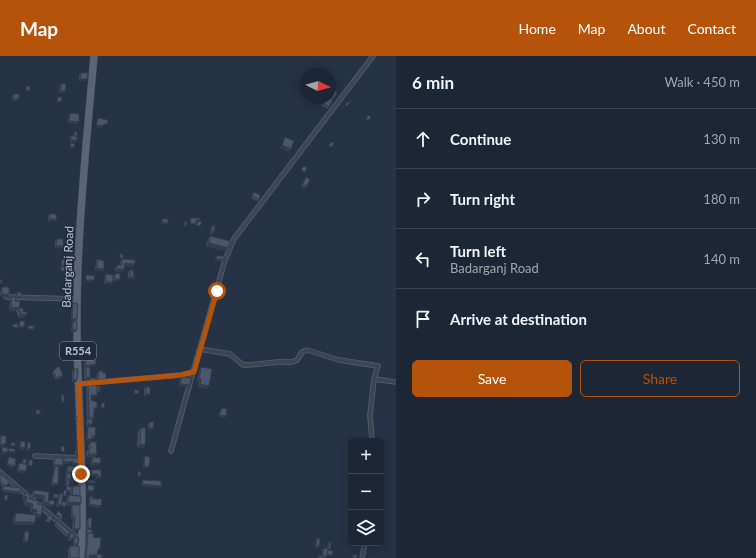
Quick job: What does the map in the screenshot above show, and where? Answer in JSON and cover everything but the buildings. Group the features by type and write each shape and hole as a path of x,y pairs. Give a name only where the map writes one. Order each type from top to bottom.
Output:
{"main road":[{"name":"Badarganj Road","path":"80,558 82,541 81,458 77,334 79,245 94,56"}],"street":[{"path":"172,451 225,260 234,240 373,56"},
{"path":"6,298 78,299"},
{"path":"200,349 230,354 243,365 292,362 297,360 302,352 307,350 339,360 378,366 374,379 370,415 372,438"},
{"path":"79,384 181,375 194,372"},
{"path":"374,379 396,382"},
{"path":"35,456 81,458"},
{"path":"1,474 82,541"},
{"path":"362,558 364,546"}],"route":[{"path":"81,474 79,384 181,375 194,372 217,291"}]}
